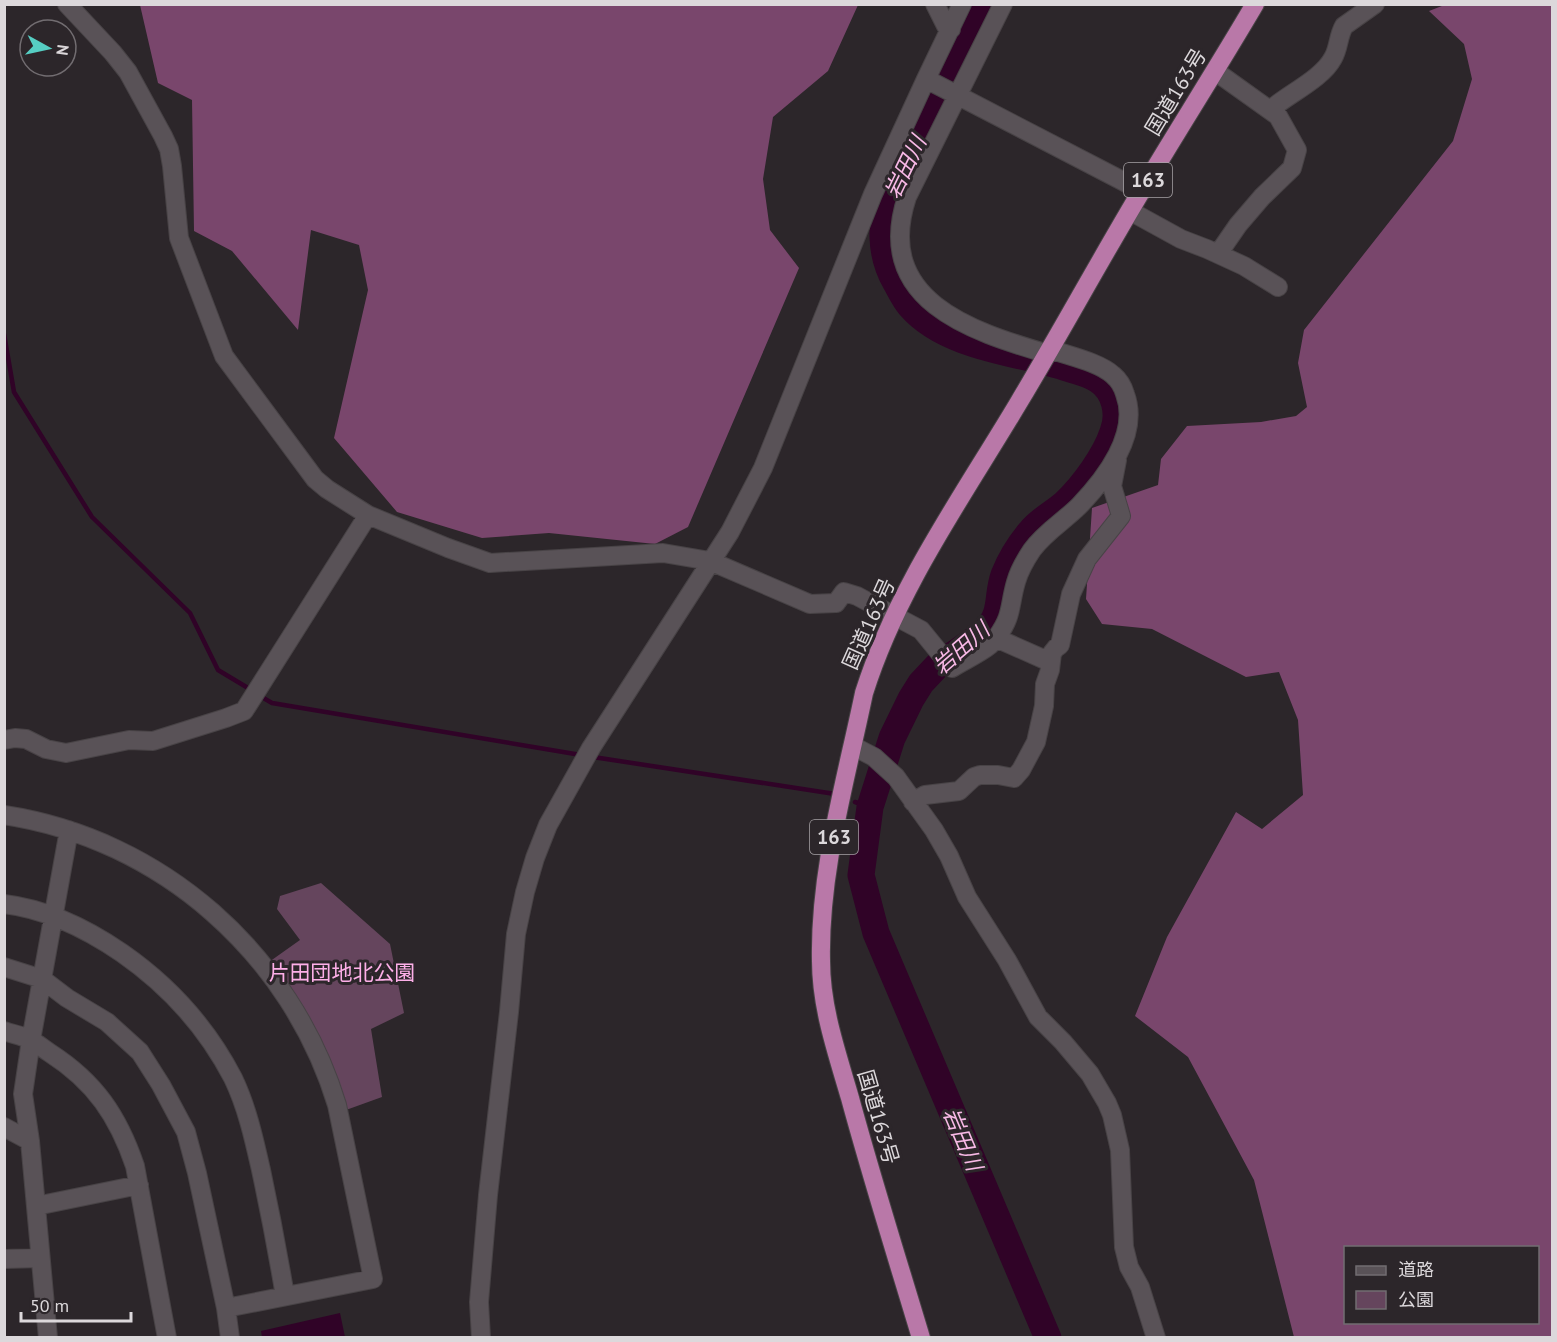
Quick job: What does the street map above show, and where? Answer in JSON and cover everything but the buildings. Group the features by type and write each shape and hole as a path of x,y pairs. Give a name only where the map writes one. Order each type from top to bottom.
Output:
{"highway":[{"name":"国道163号","path":"921,1338 831,1033 823,994 820,963 825,885 864,693 893,616 1130,211 1255,4"}],"street":[{"path":"66,4 128,72 169,149 179,238 224,356 315,479 327,489 368,515 490,563 663,553 710,561 810,604 836,603 844,592 857,596 921,630 952,668 991,645 1004,627 1008,620 1016,581 1023,565 1040,540 1079,506 1101,479 1125,436 1130,412 1120,383 1107,370 1046,357 993,337 946,313 916,286 903,261 900,227 907,197 955,94 1003,4"},
{"path":"935,4 946,26 951,29"},
{"path":"481,1338 479,1302 488,1195 516,934 535,858 548,825 591,748 735,523 763,468 873,194 962,4"},
{"path":"1270,110 1326,69 1338,47 1344,26 1375,4"},
{"path":"1215,71 1278,116 1297,150 1292,168 1262,196 1218,254"},
{"path":"928,80 1142,191"},
{"path":"1130,211 1181,239 1244,266 1278,287"},
{"path":"913,802 925,795 959,792 974,777 980,775 1014,778 1021,770 1036,742 1052,653 1060,645 1071,594 1087,559 1121,516 1112,486 1118,452"},
{"path":"4,740 26,739 46,749 66,753 129,740 153,741 244,711 368,515"},
{"path":"996,638 1050,662"},
{"path":"853,746 874,757 896,777 949,856 967,897 1026,992 1038,1017 1063,1042 1089,1074 1109,1109 1117,1131 1120,1150 1124,1247 1130,1267 1140,1287 1156,1338"},
{"path":"4,815 69,830 110,846 184,890 214,913 276,981 296,1010 313,1041 337,1105 373,1279 226,1308"},
{"path":"48,1338 30,1141 23,1094 69,830"},
{"path":"4,904 53,916 100,939 136,962 173,995 213,1045 233,1079 253,1134 285,1296"},
{"path":"4,967 42,979 67,998 107,1022 140,1052 161,1084 186,1132 226,1308 230,1338"},
{"path":"4,1031 31,1040 63,1061 81,1075 113,1114 135,1167 167,1338"},
{"path":"4,1127 30,1141"},
{"path":"36,1206 139,1185"},
{"path":"4,1259 40,1258"}],"green space":[{"name":"片田団地北公園","path":"321,883 390,944 404,1013 371,1029 382,1097 346,1110 269,962 300,940 277,909 280,896"}],"shaded area":[{"path":"1447,4 1552,5 1552,1337 1294,1337 1254,1180 1188,1057 1135,1016 1167,937 1236,812 1262,829 1303,795 1298,720 1279,672 1246,677 1152,629 1102,624 1086,599 1092,508 1158,485 1161,459 1187,426 1261,422 1296,416 1307,407 1298,363 1304,330 1453,141 1472,79 1464,44 1429,11"},
{"path":"140,5 858,5 828,71 773,117 763,179 770,230 799,268 688,527 655,544 549,533 482,538 397,512 334,438 368,290 359,245 311,230 298,330 232,251 194,231 192,100 158,83"},
{"path":"340,1313 345,1337 262,1337 261,1331"}],"waterway":[{"name":"岩田川","path":"984,4 891,191 883,226 886,261 908,303 927,322 975,344 1064,367 1098,380 1112,397 1116,418 1105,451 1086,479 1065,503 1034,528 1015,552 1004,575 997,612 990,626 984,633 937,666 921,683 911,699 892,738 870,807 861,875 876,933 1048,1338"},
{"path":"4,334 14,392 92,517 190,613 218,670 253,691"},
{"path":"260,696 272,703 581,755"},
{"path":"593,757 835,794"},
{"path":"855,802 870,807"}]}
